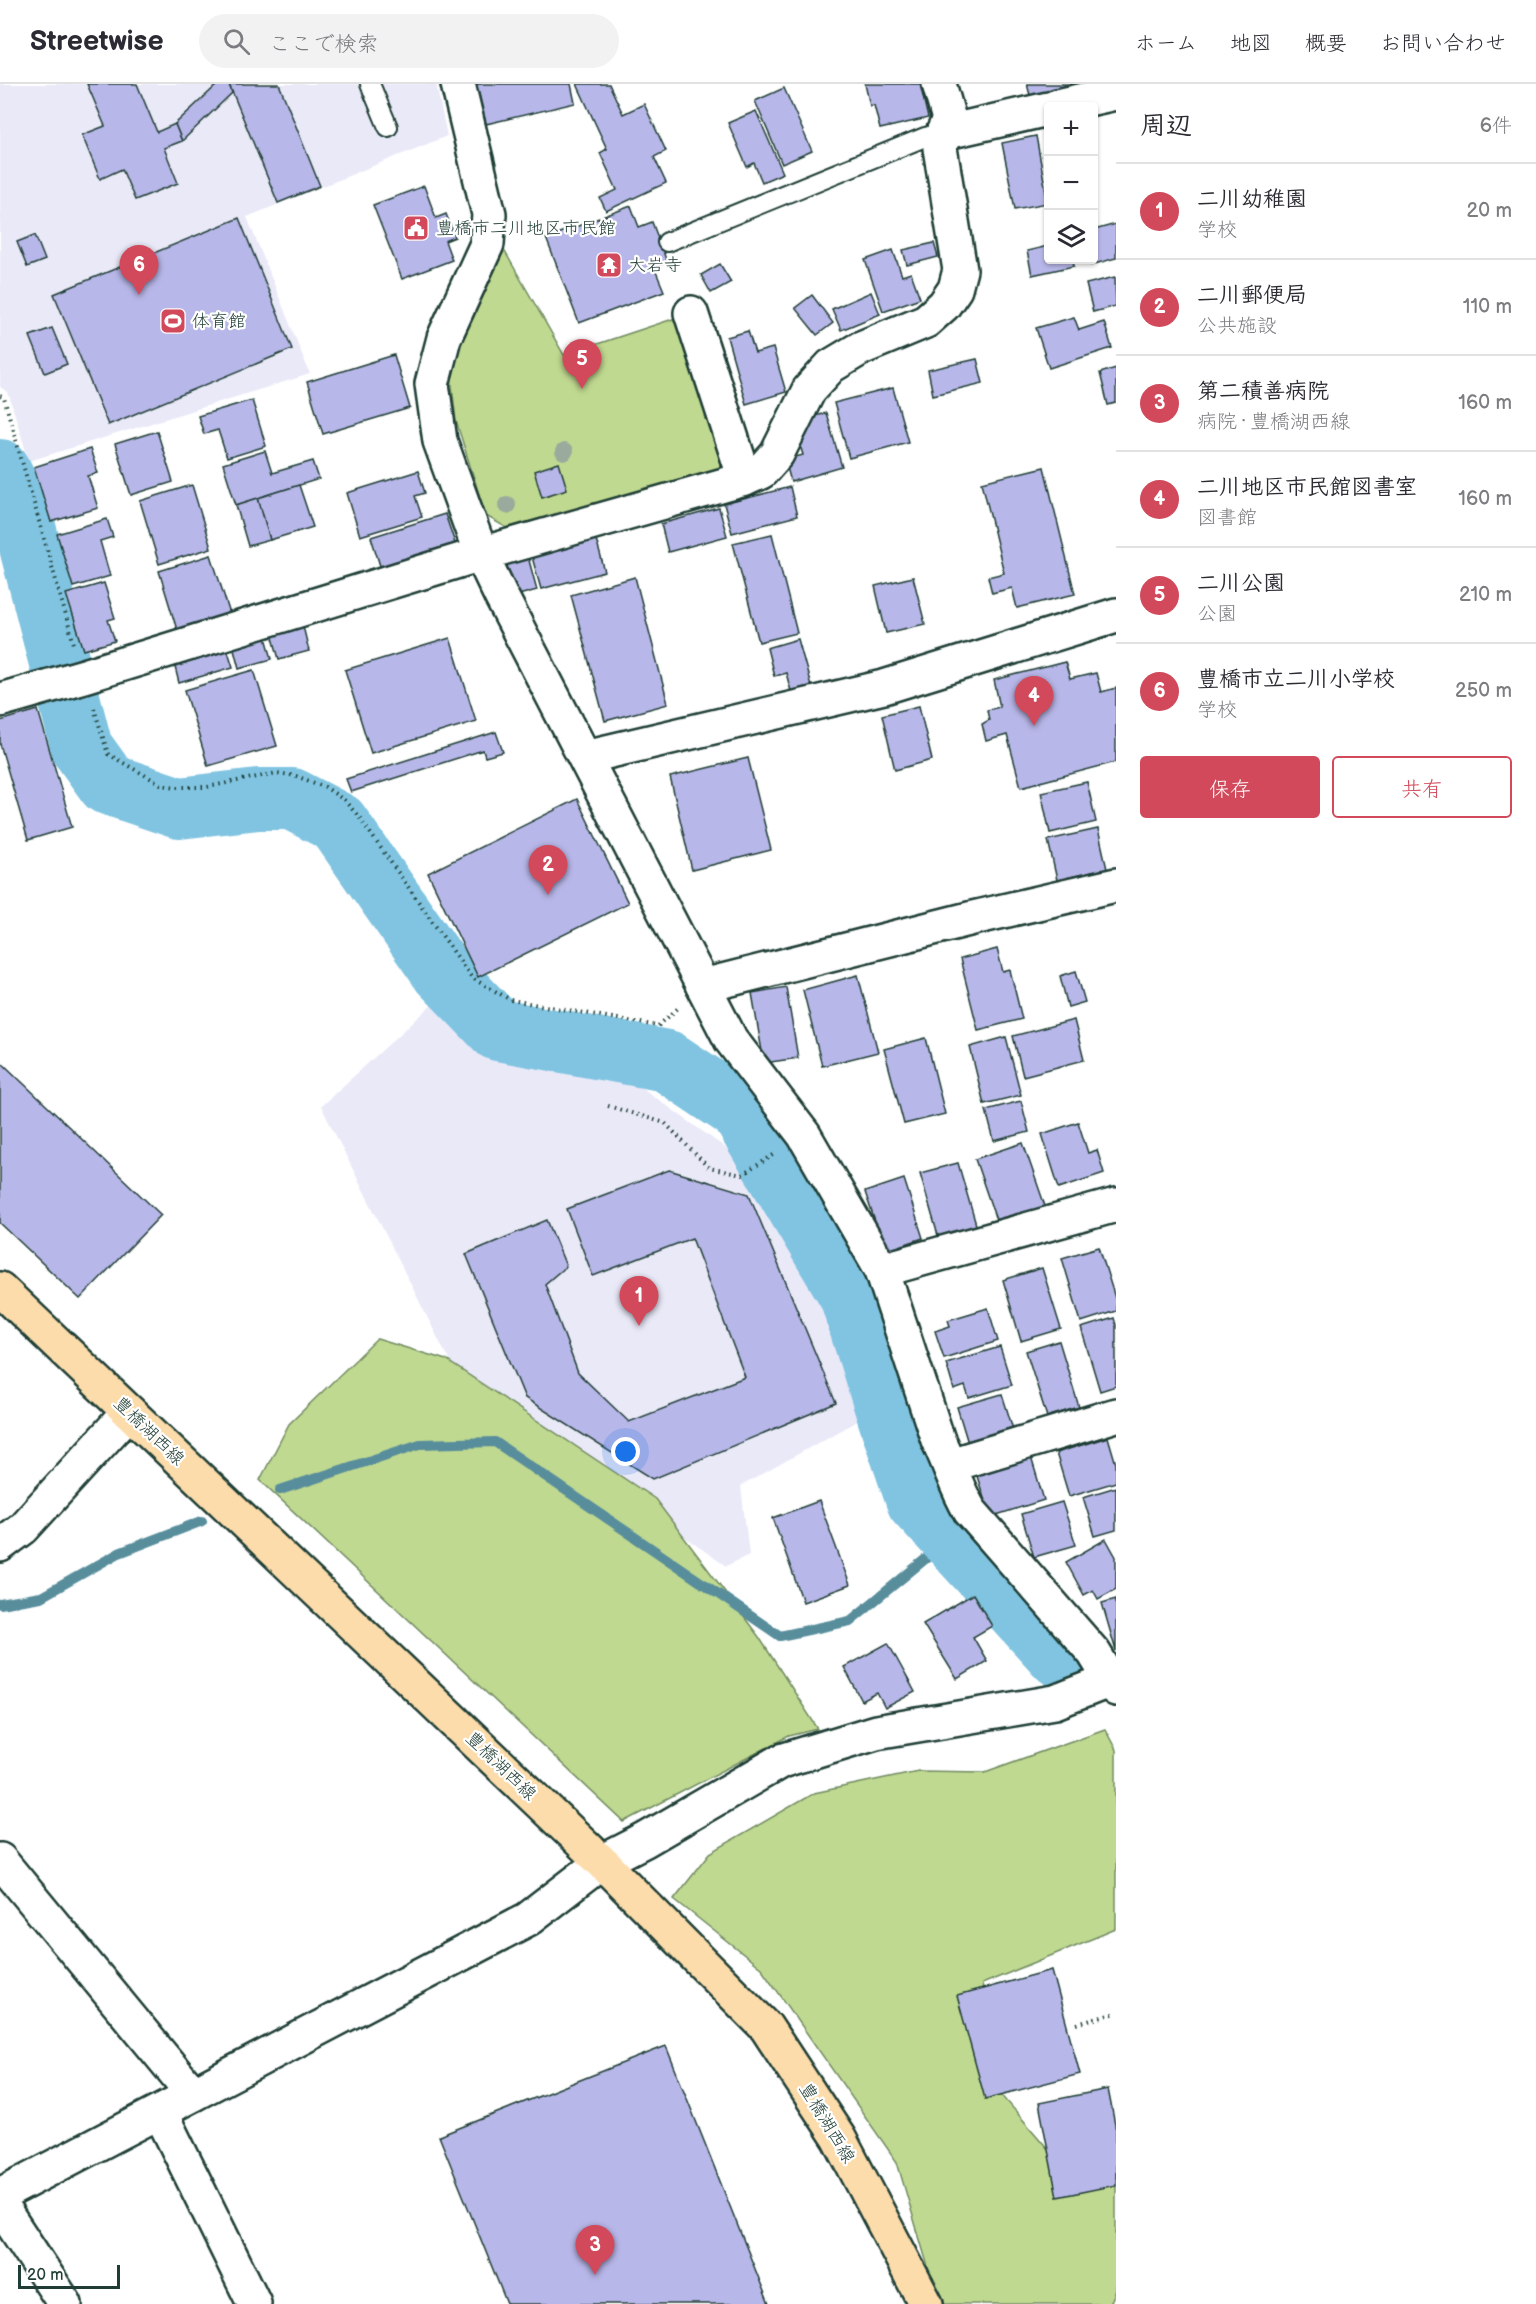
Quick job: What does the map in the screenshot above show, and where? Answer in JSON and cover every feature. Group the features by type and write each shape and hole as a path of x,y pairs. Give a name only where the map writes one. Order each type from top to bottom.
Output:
{"main road":[{"name":"豊橋湖西線","path":"0,1289 602,1862 766,2027 839,2138 926,2304"}],"street":[{"path":"0,2195 528,1919 602,1862 645,1840 781,1761 876,1732 1055,1702 1114,1682 1094,1653 970,1511 957,1488 950,1465 938,1440 882,1270 804,1135 731,1040 482,554 440,441 432,384 444,338 487,244 489,214 458,84"},
{"path":"0,700 482,554 745,479 761,472 777,454 809,390 831,366 861,348 926,321 944,304 955,289 960,270 940,148 949,119 939,84"},
{"path":"1075,102 1116,93"},
{"path":"943,133 1044,110"},
{"path":"691,313 745,479"},
{"path":"585,757 884,687 1116,615"},
{"path":"703,986 973,918 1116,885"},
{"path":"882,1270 1116,1205"},
{"path":"0,1545 23,1528 129,1412"},
{"path":"950,1465 1116,1415"},
{"path":"0,1860 193,2094"},
{"path":"160,2112 254,2303"},
{"path":"0,2205 65,2304"}],"lane":[{"path":"370,84 388,127"},
{"path":"667,242 925,137 943,133"}],"path":[{"path":"0,396 4,398 68,680 108,754 162,785 207,786 277,773 296,776 325,787 344,800 359,817 472,978 511,1000 658,1026 703,986"},
{"path":"608,1106 665,1123 709,1168 742,1175 804,1135"},
{"path":"1077,2024 1116,2013"}],"shaded area":[{"path":"0,84 436,84 447,136 247,217 310,374 29,461 8,392 0,387"},
{"path":"433,1004 620,1072 741,1159 827,1294 866,1416 741,1486 749,1555 726,1566 590,1471 470,1402 321,1106"}],"green space":[{"path":"504,250 564,355 691,313 736,466 514,532 486,516 456,421 449,358"},
{"path":"377,1339 446,1360 655,1499 759,1637 818,1729 789,1736 624,1822 260,1480 289,1424"},
{"path":"1105,1729 1116,1750 1116,1929 982,1984 1000,2093 1073,2178 1116,2136 1116,2290 1110,2304 939,2304 897,2162 762,1969 674,1899 710,1853 814,1793 918,1771 985,1772"}],"building":[{"path":"87,84 137,84 157,132 175,124 182,141 164,148 178,183 135,200 122,169 100,179 82,135 105,126"},
{"path":"218,84 229,84 232,93 182,141 175,124"},
{"path":"229,84 279,84 320,186 278,203"},
{"path":"476,84 571,84 575,103 486,124"},
{"path":"577,84 609,84 623,114 644,104 666,151 654,157 666,183 606,211 600,198 617,190 600,153 607,149"},
{"path":"865,84 920,84 928,118 880,129 874,105 870,106"},
{"path":"1027,84 1074,84 1075,89 1031,99"},
{"path":"784,88 812,151 782,164 755,101"},
{"path":"756,111 783,173 762,182 754,163 747,167 728,123"},
{"path":"1036,136 1044,181 1044,204 1015,209 1002,143"},
{"name":"豊橋市二川地区市民館","path":"424,186 436,218 446,214 455,237 445,241 452,260 402,279 373,205"},
{"name":"大岩寺","path":"631,206 639,227 652,222 667,262 654,267 664,291 579,323 546,238"},
{"name":"体育館","path":"239,218 292,349 108,425 54,294"},
{"path":"1116,224 1116,258 1098,263 1098,229"},
{"path":"35,235 45,260 27,267 17,242"},
{"path":"934,243 938,257 907,265 903,250"},
{"path":"1044,247 1044,264 1074,264 1074,266 1032,275 1027,251"},
{"path":"893,250 902,276 911,273 920,298 883,311 865,260"},
{"path":"720,264 731,282 711,293 701,275"},
{"path":"1115,277 1116,306 1093,312 1086,284"},
{"path":"871,292 880,314 841,330 832,309"},
{"path":"812,295 833,323 817,335 795,308"},
{"path":"1074,317 1079,330 1104,322 1112,348 1049,368 1036,328"},
{"path":"52,328 67,364 45,373 30,336"},
{"path":"748,331 755,353 773,348 786,392 746,404 727,337"},
{"path":"394,355 410,408 323,434 307,382"},
{"path":"977,359 983,383 933,395 928,370"},
{"path":"1116,368 1116,403 1108,405 1100,373"},
{"path":"893,388 908,442 849,458 834,403"},
{"path":"252,400 266,446 227,458 218,430 204,434 198,416"},
{"path":"826,413 842,467 791,482 785,460 803,455 793,422"},
{"path":"157,431 173,482 131,495 115,444"},
{"path":"90,449 98,473 88,476 98,508 51,522 34,467"},
{"path":"265,451 272,473 313,461 319,479 236,505 223,464"},
{"path":"559,463 567,489 542,497 534,471"},
{"path":"1044,467 1075,594 1017,608 1012,588 992,593 988,577 1004,573 982,482"},
{"path":"418,471 425,493 415,496 422,517 360,536 347,493"},
{"path":"192,485 211,548 159,564 140,501"},
{"path":"299,485 313,527 270,540 258,498"},
{"path":"790,487 797,516 732,533 724,504"},
{"path":"258,498 270,540 248,546 236,505"},
{"path":"719,508 727,536 668,552 661,524"},
{"path":"445,514 456,546 381,569 371,537"},
{"path":"107,519 113,537 100,541 110,576 73,587 57,534"},
{"path":"594,532 605,572 541,589 530,550"},
{"path":"772,534 797,633 759,642 733,543"},
{"path":"527,553 537,590 515,596 505,558"},
{"path":"211,555 230,614 177,630 159,571"},
{"path":"635,577 668,704 605,721 571,595"},
{"path":"913,577 925,624 886,633 875,586"},
{"path":"104,583 115,618 108,620 115,641 84,650 66,594"},
{"path":"303,626 309,651 279,659 272,634"},
{"path":"266,637 272,659 239,668 233,645"},
{"path":"450,638 476,721 371,753 345,670"},
{"path":"798,639 811,686 791,691 786,673 774,676 767,648"},
{"path":"227,648 233,667 179,683 174,663"},
{"path":"1065,662 1070,679 1096,673 1101,692 1116,688 1116,762 1021,787 1007,735 986,741 982,724 989,720 987,710 1000,707 994,680"},
{"path":"254,670 277,746 208,766 185,690"},
{"path":"919,706 932,760 895,770 882,715"},
{"path":"38,710 72,827 28,840 0,744 0,721"},
{"path":"496,732 503,752 485,757 483,750 351,792 346,779"},
{"path":"748,758 771,850 692,870 670,777"},
{"path":"1087,782 1096,822 1050,833 1041,792"},
{"path":"577,799 628,903 478,977 428,873"},
{"path":"1098,829 1107,869 1057,880 1048,840"},
{"path":"997,949 1003,972 1010,970 1022,1019 978,1030 960,959"},
{"path":"1076,971 1085,1002 1068,1007 1060,976"},
{"path":"858,975 878,1052 822,1066 803,990"},
{"path":"786,987 798,1058 764,1063 752,993"},
{"path":"1074,1020 1084,1060 1023,1076 1013,1036"},
{"path":"1006,1037 1021,1095 984,1104 970,1047"},
{"path":"926,1038 945,1114 904,1124 884,1049"},
{"path":"0,1061 161,1215 80,1299 0,1223"},
{"path":"1021,1101 1029,1132 994,1141 986,1110"},
{"path":"1078,1122 1088,1153 1097,1150 1104,1173 1059,1188 1042,1134"},
{"path":"1023,1143 1045,1206 997,1223 975,1159"},
{"path":"958,1163 979,1235 941,1246 920,1173"},
{"path":"669,1170 749,1194 836,1403 653,1479 525,1398 466,1254 547,1220 566,1266 545,1284 578,1373 629,1422 745,1377 692,1238 593,1276 567,1209"},
{"path":"904,1179 923,1238 885,1251 865,1192"},
{"path":"1099,1247 1116,1301 1116,1311 1081,1322 1062,1258"},
{"path":"1042,1268 1061,1329 1021,1341 1003,1280"},
{"path":"988,1308 998,1341 944,1358 935,1331 950,1326 948,1320"},
{"path":"1114,1318 1116,1386 1100,1391 1081,1328"},
{"path":"1059,1341 1079,1407 1047,1417 1026,1351"},
{"path":"1000,1347 1012,1385 969,1398 965,1386 954,1390 946,1363"},
{"path":"1002,1394 1013,1429 968,1443 957,1407"},
{"path":"1108,1437 1116,1464 1116,1482 1069,1496 1056,1453"},
{"path":"1031,1457 1044,1500 990,1517 976,1473"},
{"path":"1116,1487 1116,1530 1095,1536 1083,1497"},
{"path":"819,1501 850,1585 803,1602 773,1518"},
{"path":"1062,1502 1076,1545 1034,1557 1021,1514"},
{"path":"1106,1539 1116,1557 1116,1589 1098,1599 1093,1590 1084,1595 1066,1562"},
{"path":"973,1594 992,1626 973,1637 987,1661 957,1679 923,1624"},
{"path":"1116,1599 1116,1651 1102,1603"},
{"path":"888,1643 915,1692 885,1708 877,1693 862,1701 844,1667"},
{"path":"1052,1970 1080,2074 985,2099 957,1996"},
{"path":"666,2046 769,2304 507,2304 439,2136"},
{"path":"1108,2089 1116,2130 1116,2185 1057,2197 1039,2103"}],"waterway":[{"path":"0,470 21,512 82,748 108,784 179,808 258,799 292,799 338,823 442,972 498,1030 667,1061 740,1110 850,1295 917,1501 1059,1656"},
{"path":"280,1490 420,1444 495,1442 780,1636 850,1621 951,1538"},
{"path":"0,1604 41,1597 119,1553 202,1521"}],"place":[{"name":"豊橋市二川地区市民館","path":"416,228"},
{"name":"大岩寺","path":"609,265"},
{"name":"豊橋市立二川小学校","path":"139,295"},
{"name":"体育館","path":"173,321"},
{"name":"二川公園","path":"582,389"},
{"name":"二川地区市民館図書室","path":"1034,726"},
{"name":"二川郵便局","path":"548,895"},
{"name":"二川幼稚園","path":"639,1326"},
{"name":"第二積善病院","path":"595,2275"}]}
